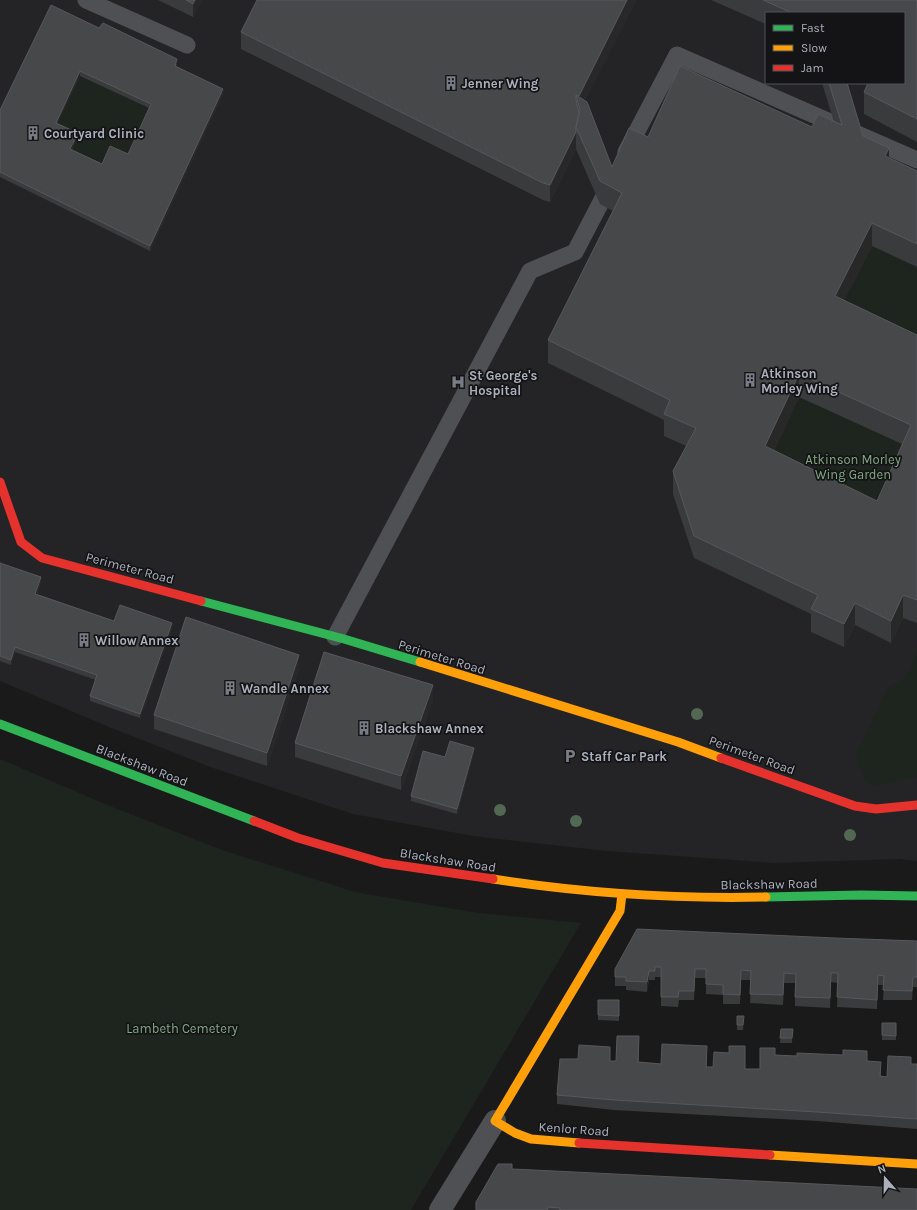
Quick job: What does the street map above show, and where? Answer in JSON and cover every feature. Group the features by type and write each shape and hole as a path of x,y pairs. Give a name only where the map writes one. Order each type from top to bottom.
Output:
{"street":[{"name":"Perimeter Road","path":"0,482 5,518 21,542 42,558 335,637 678,742 855,806 876,810 917,805"},
{"name":"Blackshaw Road","path":"0,724 298,838 383,863 511,882 622,894 728,898 861,895 917,896"},
{"path":"440,1210 495,1121 620,911 622,894"},
{"name":"Kenlor Road","path":"495,1121 524,1138 537,1140 917,1164"}],"lane":[{"path":"86,0 187,45"},
{"path":"335,637 530,271 575,252 677,55 917,160"}],"shaded area":[{"name":"St George's Hospital","path":"0,0 917,0 917,861 900,859 774,863 607,851 473,836 353,814 213,768 109,727 0,681"}],"green space":[{"path":"80,76 151,109 128,159 102,169 70,154 56,128"},
{"path":"872,246 917,267 917,357 835,318"},
{"name":"Atkinson Morley Wing Garden","path":"799,397 911,448 877,523 765,469"},
{"path":"917,652 917,776 883,785 874,785 865,781 856,755 887,688 904,680"},
{"name":"Lambeth Cemetery","path":"0,759 105,804 222,850 355,892 479,913 581,923 411,1210 0,1210"}],"building":[{"path":"186,0 195,0 193,4"},
{"name":"Jenner Wing","path":"257,0 627,0 579,96 576,95 579,113 576,132 550,185 543,183 241,32"},
{"path":"763,0 917,0 917,119 864,92 868,84 905,84 905,12 790,12"},
{"name":"Courtyard Clinic","path":"51,5 99,28 103,23 177,59 175,66 223,89 150,246 0,172 0,110","holes":["80,71 151,104 128,154 110,146 102,164 70,149 78,133 56,123"]},
{"name":"Atkinson Morley Wing","path":"680,66 812,127 818,114 842,125 829,84 847,84 863,136 889,148 885,156 917,171 917,244 872,223 835,296 917,335 917,600 903,595 891,621 855,603 844,624 811,609 818,595 694,536 673,471 696,428 664,414 670,400 548,340 622,193 600,181 576,127 580,110 576,95 587,102 612,167 629,128 648,137","holes":["799,374 911,425 877,501 765,446"]},
{"name":"Willow Annex","path":"0,563 41,577 35,594 114,621 120,605 172,623 140,714 90,696 97,675 15,647 11,660 0,656"},
{"name":"Wandle Annex","path":"186,617 299,655 267,753 154,715"},
{"name":"Blackshaw Annex","path":"324,652 433,685 401,776 295,743"},
{"path":"450,741 474,748 457,809 411,796 423,751 445,757"},
{"path":"637,929 917,941 917,977 913,977 912,991 883,990 884,976 878,975 877,1000 837,997 838,973 831,973 830,998 795,997 796,974 784,973 783,995 750,994 751,971 741,970 740,995 723,994 723,985 706,984 706,969 695,969 694,991 679,991 678,997 661,997 661,967 655,967 655,971 649,971 647,982 626,981 626,977 615,977 615,969"},
{"path":"598,1000 619,1000 619,1016 598,1015"},
{"path":"737,1016 744,1016 743,1025 737,1025"},
{"path":"882,1023 896,1023 896,1036 882,1035"},
{"path":"781,1029 793,1029 792,1038 780,1038"},
{"path":"617,1036 639,1036 638,1062 661,1064 662,1044 707,1046 706,1067 713,1067 714,1052 729,1053 729,1046 745,1046 745,1069 760,1069 760,1048 775,1048 775,1055 797,1056 797,1053 843,1055 843,1050 867,1051 867,1061 881,1062 880,1076 887,1077 888,1056 911,1057 911,1064 917,1064 917,1119 557,1095 560,1059 578,1059 579,1045 610,1047 610,1061 616,1061"},
{"path":"498,1164 512,1164 512,1169 917,1189 917,1210 560,1210 560,1208 548,1207 547,1210 476,1210 476,1202"}],"traffic: fast":[{"path":"201,601 344,639 420,662"},
{"path":"0,724 254,821"},
{"path":"766,897 861,895 917,896"}],"traffic: slow":[{"path":"420,662 678,742 721,758"},
{"path":"493,879 561,888 629,894 698,897 766,897"},
{"path":"579,1143 531,1139 515,1133 495,1121 620,911 622,894"},
{"path":"770,1155 917,1164"}],"traffic: jam":[{"path":"0,482 21,542 42,558 201,601"},
{"path":"721,758 855,806 876,809 917,805"},
{"path":"254,821 298,838 383,863 493,879"},
{"path":"579,1143 770,1155"}],"place":[{"name":"Jenner Wing","path":"451,83"},
{"name":"Courtyard Clinic","path":"33,133"},
{"name":"Atkinson Morley Wing","path":"750,380"},
{"name":"St George's Hospital","path":"458,382"},
{"name":"Willow Annex","path":"84,640"},
{"name":"Wandle Annex","path":"230,688"},
{"name":"Blackshaw Annex","path":"364,728"},
{"name":"Staff Car Park","path":"570,756"}]}
